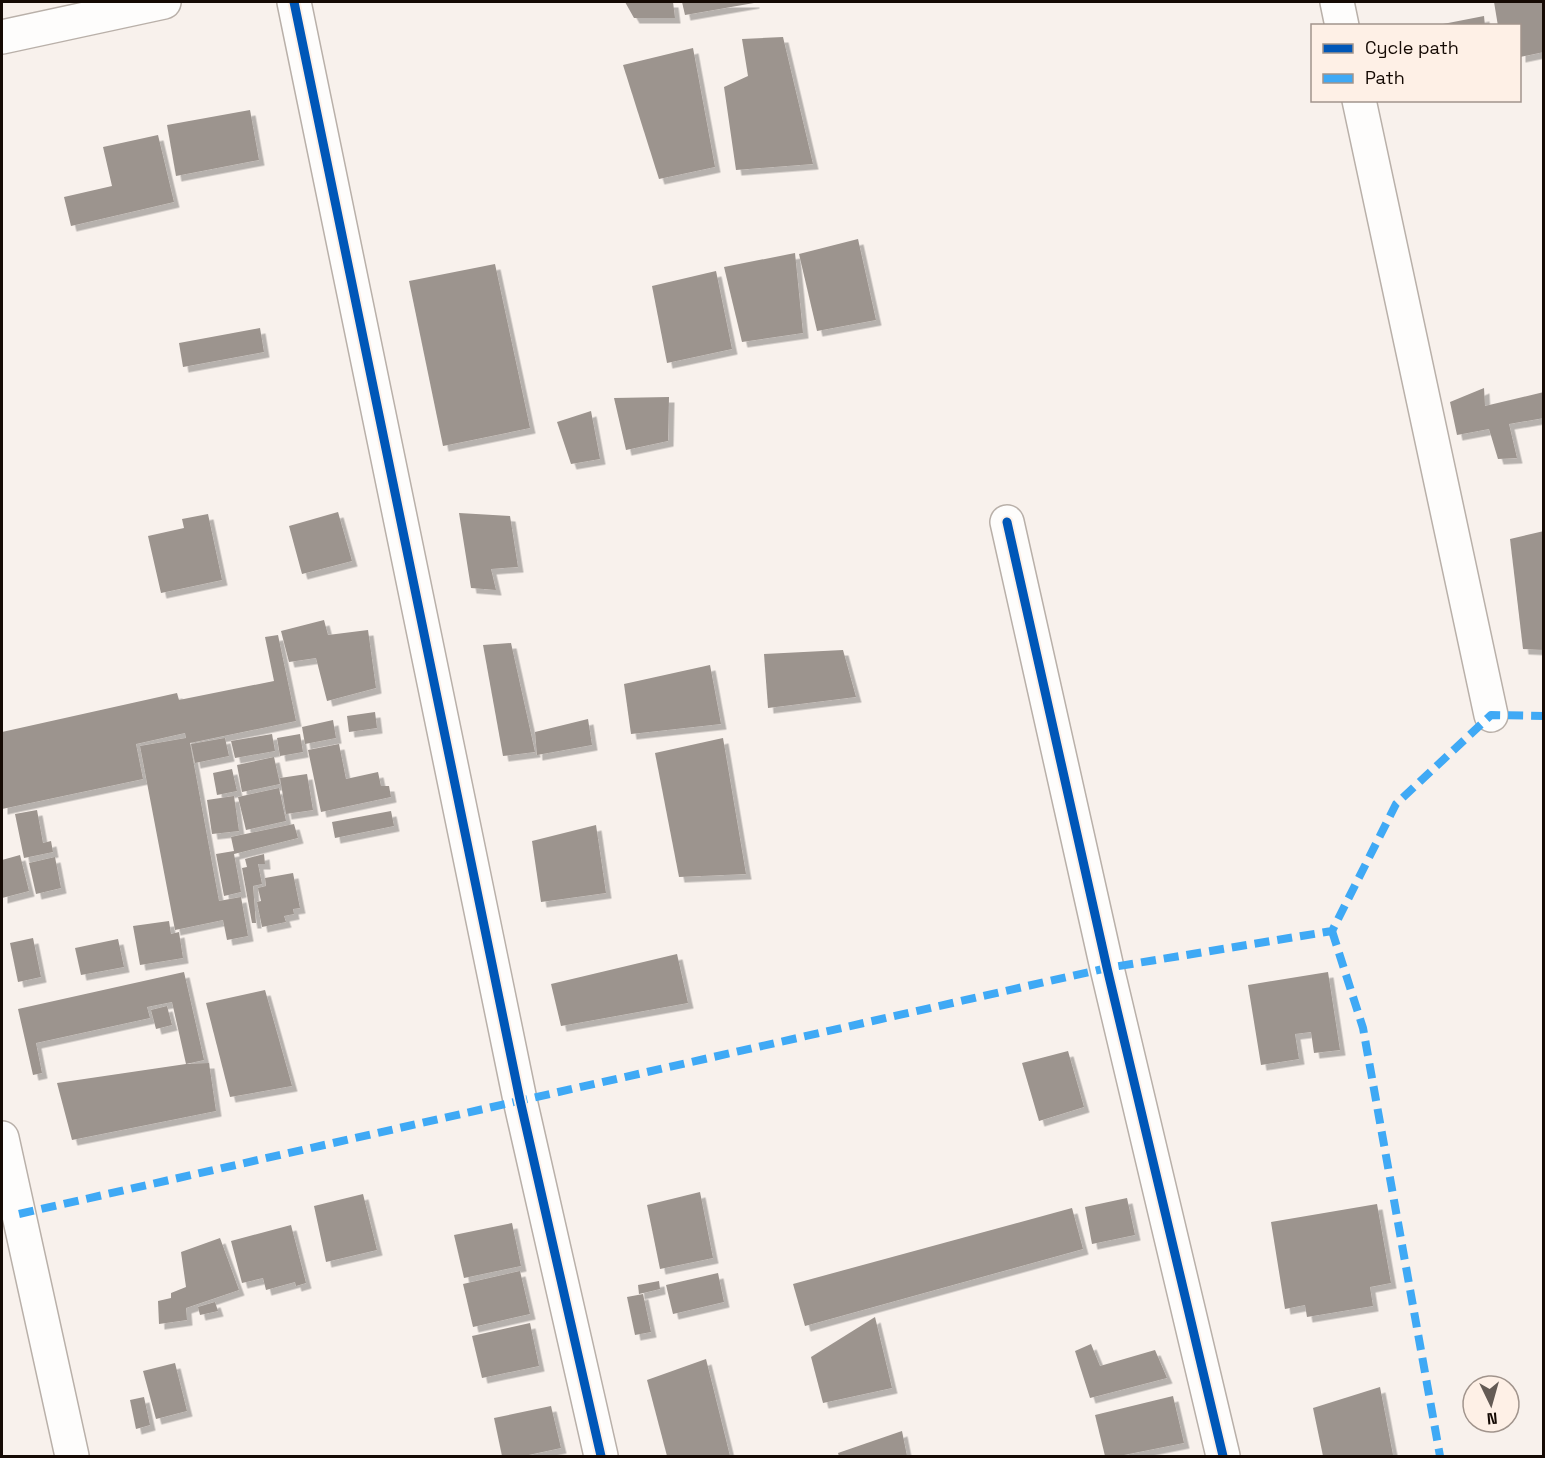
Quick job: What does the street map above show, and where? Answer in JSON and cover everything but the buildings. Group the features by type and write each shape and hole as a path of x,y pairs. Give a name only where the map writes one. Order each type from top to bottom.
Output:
{"street":[{"path":"2,37 164,2"},
{"path":"294,2 520,1100 601,1456"},
{"path":"1337,2 1342,24"},
{"path":"1359,102 1491,714"},
{"path":"1007,522 1107,968 1223,1456"},
{"path":"2,1138 72,1456"}],"marked path":[{"path":"19,1214 1107,968 1332,931 1396,804 1491,715 1544,716"},
{"path":"1332,931 1363,1028 1440,1456"}],"cycle path":[{"path":"294,2 520,1100 601,1456"},
{"path":"1007,522 1107,968 1223,1456"}]}
